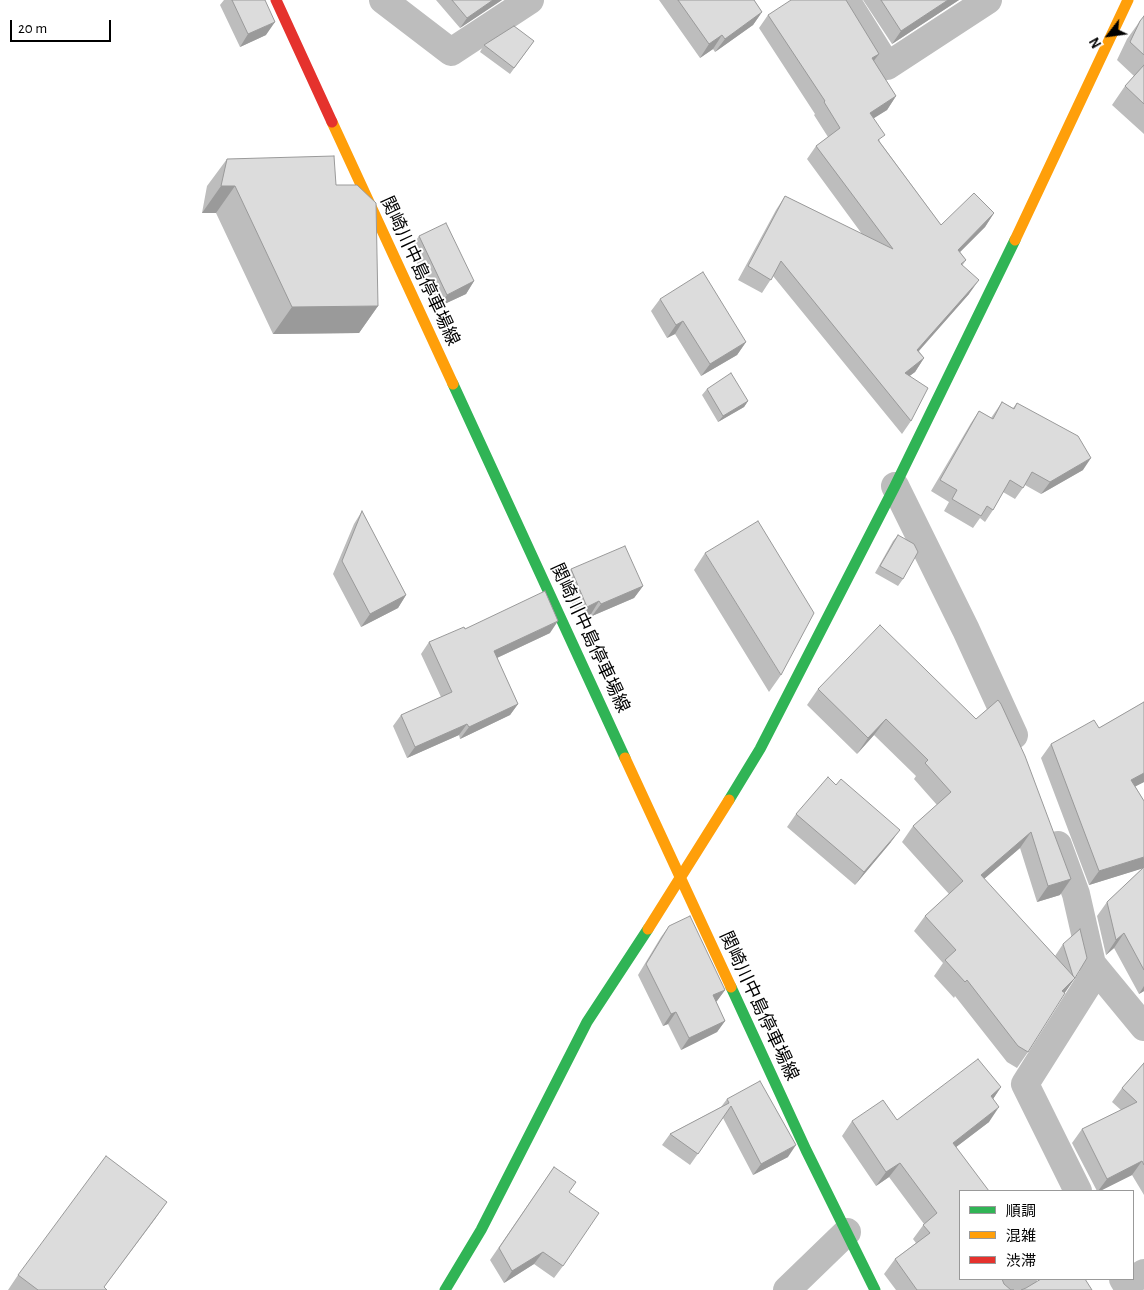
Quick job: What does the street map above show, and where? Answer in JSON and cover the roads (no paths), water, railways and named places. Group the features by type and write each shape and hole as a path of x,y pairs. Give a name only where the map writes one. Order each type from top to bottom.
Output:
{"street":[{"name":"関崎川中島停車場線","path":"276,0 806,1150 875,1290"},
{"path":"383,0 451,52 530,0"},
{"path":"846,0 887,66 988,0"},
{"path":"445,1290 481,1230 587,1022 682,878 760,749 866,538 895,486 1024,223 1128,0"},
{"path":"895,486 966,630 1024,757"},
{"path":"1049,821 1076,894 1092,964 1144,1027"},
{"path":"1078,1190 1025,1084 1097,970"},
{"path":"787,1290 847,1232"},
{"path":"1007,1290 1022,1280"}]}
